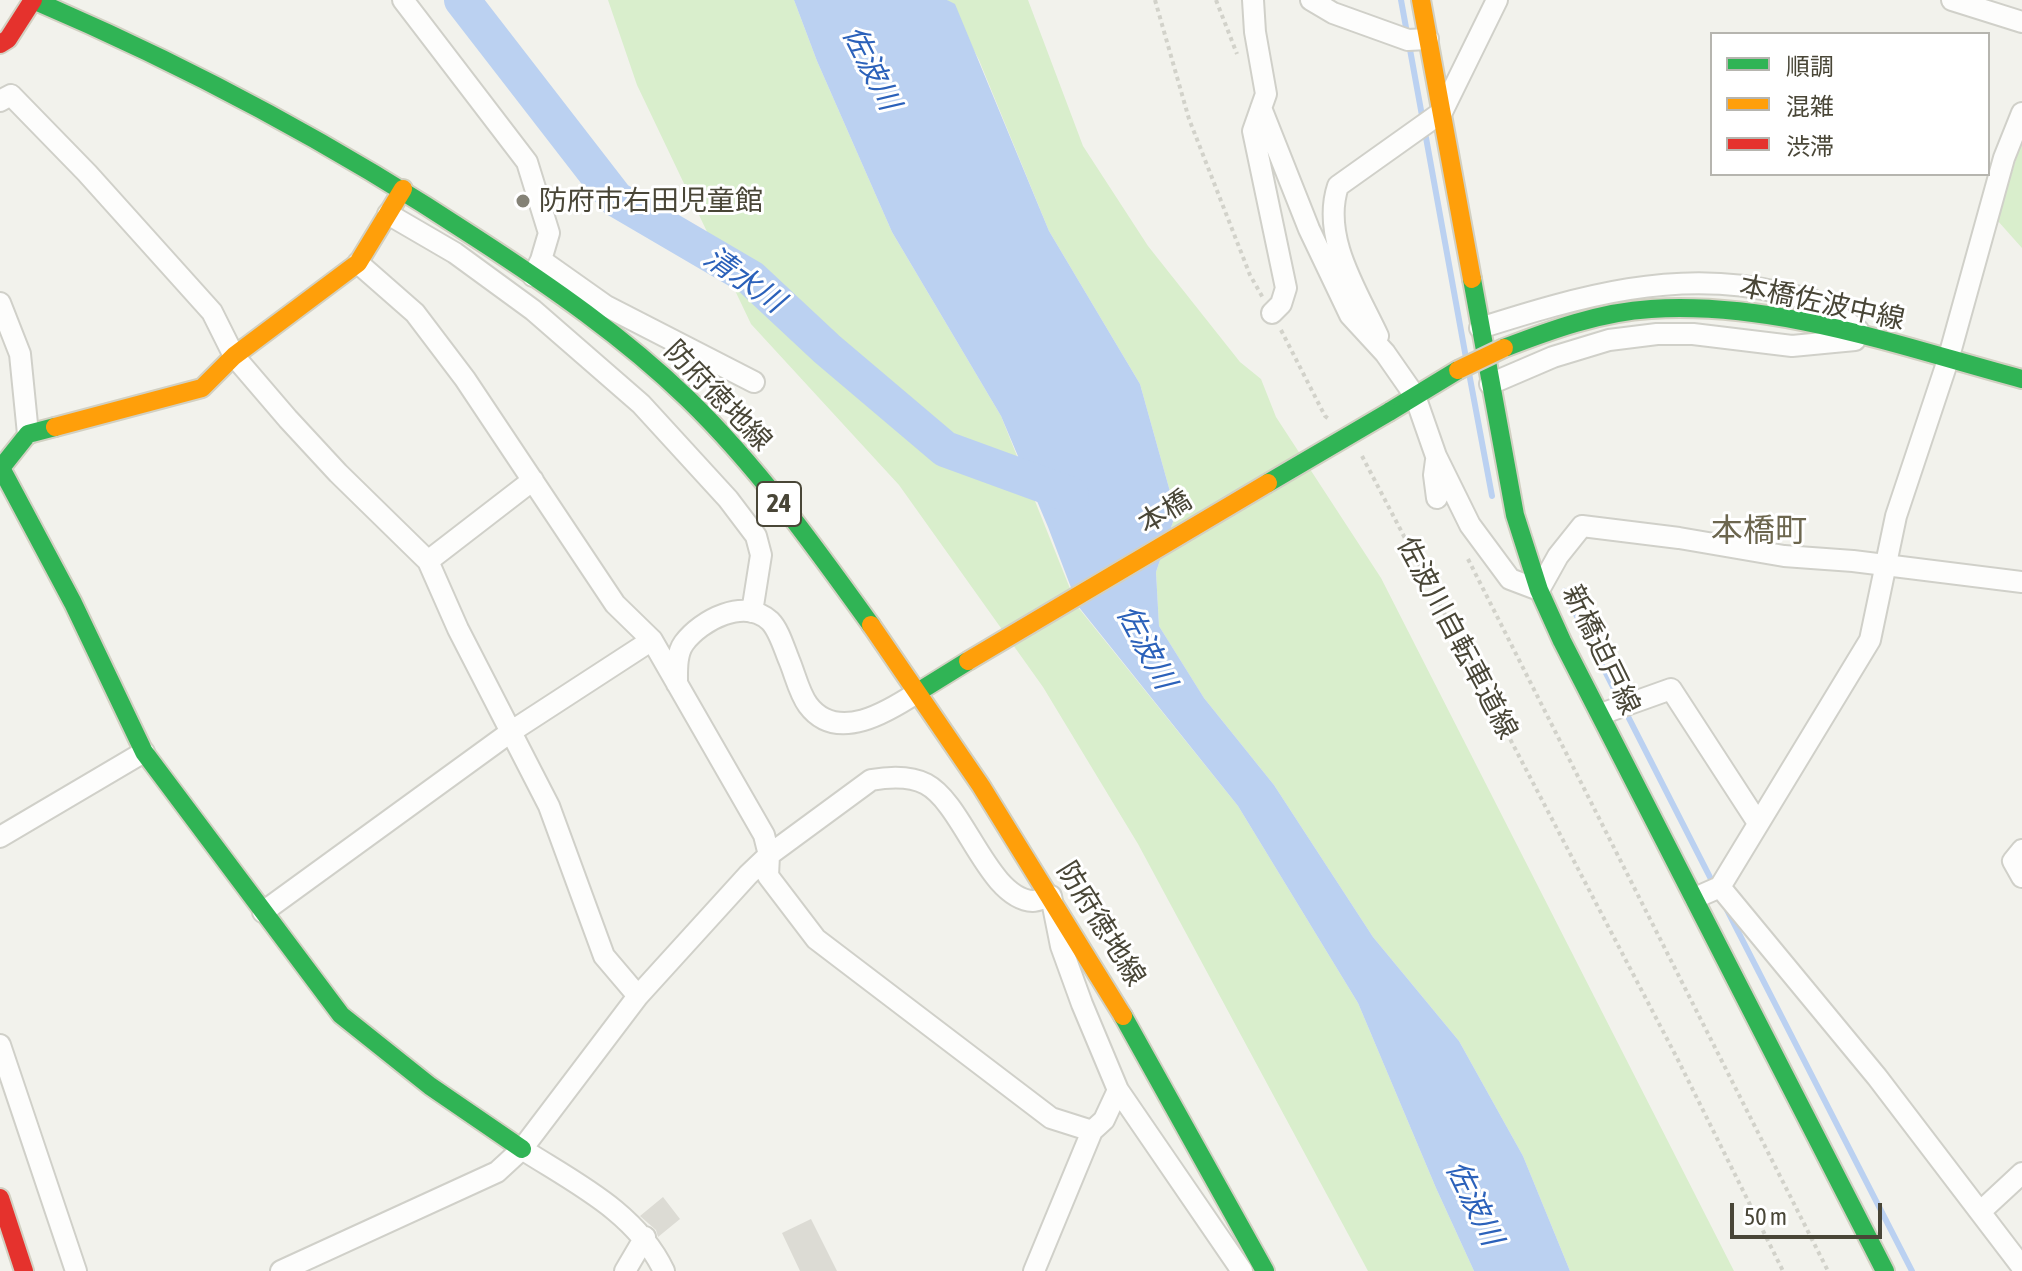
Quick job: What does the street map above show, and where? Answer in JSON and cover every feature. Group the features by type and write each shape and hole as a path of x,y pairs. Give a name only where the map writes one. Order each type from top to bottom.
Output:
{"main road":[{"path":"0,44 8,39 33,0"},
{"name":"防府徳地線","path":"33,0 150,52 301,129 537,268 660,372 719,432 819,553 918,692 1051,896 1117,1002 1265,1271"},
{"name":"新橋迫戸線","path":"1421,0 1515,515 1539,590 1562,641 1885,1271"},
{"path":"403,189 358,263 234,356 202,388 28,434 1,468 73,603 144,752 341,1015 430,1086 522,1149"},
{"name":"本橋佐波中線","path":"1389,412 1458,370 1544,332 1649,309 1736,311 1787,319 2022,379"},
{"name":"本橋","path":"918,692 1389,412"},
{"path":"0,1198 24,1271"},
{"path":"0,1208 15,1243"}],"street":[{"path":"403,0 527,162 549,233 537,268 754,382"},
{"path":"1253,0 1255,32 1266,94 1253,131 1286,288 1281,304 1272,313"},
{"path":"1311,0 1333,13 1408,40 1428,39"},
{"path":"1385,353 1348,272 1335,232 1332,204 1338,186 1442,112 1497,0"},
{"path":"1952,0 2022,22"},
{"path":"0,101 11,95 87,173 212,312 234,356 338,473 428,561 458,629 549,806 604,956 638,996"},
{"path":"1261,108 1309,229 1350,315 1385,353 1415,396 1436,456 1470,525 1510,579 1539,590 1558,556 1582,526 1784,556 2022,582"},
{"path":"1695,898 1720,887 1870,640 1896,516 1948,360 2004,158 2022,113"},
{"path":"388,214 455,253 533,310 641,404 719,488 756,536 761,555 752,612"},
{"path":"358,263 415,313 465,379 615,604 652,640 764,835 769,855 768,876 816,939 1051,1118 1092,1131"},
{"path":"1480,328 1570,300 1615,291 1669,284 1716,283 1758,287 1816,302 1871,339"},
{"path":"0,303 20,354 28,434"},
{"path":"1490,384 1553,357 1609,340 1657,334 1693,334 1792,346 1871,339"},
{"path":"1436,456 1434,475 1437,498"},
{"path":"428,561 533,480"},
{"path":"677,684 677,663 682,644 712,620 732,611 752,612 770,621 808,704 821,717 844,724 865,720 889,711 918,692"},
{"path":"263,912 512,731 652,640"},
{"path":"1601,714 1671,689 1758,823"},
{"path":"0,837 144,752"},
{"path":"281,1271 317,1263 497,1172 522,1149 638,996 769,855 871,780 907,778 926,784 941,797 1006,890 1032,901 1051,896 1061,946 1118,1090 1242,1271"},
{"path":"2022,850 2013,861 2022,877"},
{"path":"1720,887 1877,1077 2022,1267"},
{"path":"0,1045 76,1271"},
{"path":"1034,1271 1092,1131 1104,1120 1118,1090"},
{"path":"522,1149 624,1217 645,1237 664,1271"},
{"path":"1980,1212 2022,1173"},
{"path":"625,1271 645,1237"}],"path":[{"path":"1155,0 1189,119 1250,275 1325,416 1335,423"},
{"name":"佐波川自転車道線","path":"1358,449 1677,1058 1783,1271"},
{"path":"1467,556 1828,1271"}],"green space":[{"path":"608,0 794,0 817,61 892,232 1001,416 1077,606 1238,806 1358,1003 1474,1271 1368,1271 1138,844 1043,687 899,485 751,324 637,85"},
{"path":"947,0 1028,0 1083,146 1148,246 1240,362 1261,379 1276,417 1381,578 1734,1271 1570,1271 1523,1156 1459,1041 1373,937 1274,785 1204,698 1159,626 1156,572 1176,513 1140,384 1049,231 979,60"},
{"path":"2022,140 2022,248 1997,220"}],"water":[{"name":"佐波川","path":"794,0 947,0 955,4 1049,231 1140,384 1176,513 1156,572 1159,626 1204,698 1274,785 1373,937 1459,1041 1523,1156 1570,1271 1474,1271 1358,1003 1238,806 1078,606 1001,416 892,232 817,61"}],"building":[{"path":"663,1197 680,1219 658,1237 656,1230 640,1216"},
{"path":"811,1219 837,1271 800,1271 782,1233"}],"waterway":[{"name":"清水川","path":"462,0 616,199 751,278 827,349 945,449 1071,495"},
{"path":"1401,0 1466,358"},
{"path":"1469,373 1492,496"},
{"path":"1564,591 1715,887"},
{"path":"1726,908 1912,1271"}],"traffic: fast":[{"path":"33,0 148,52 315,139 423,204 586,313 664,376 714,425 785,508 871,625"},
{"path":"1472,279 1515,515 1539,590 1562,641 1885,1271"},
{"path":"1504,348 1613,314 1698,308 1745,312 1839,329 2022,379"},
{"path":"1389,412 1458,370"},
{"path":"1268,483 1389,412"},
{"path":"55,427 28,434 1,468 73,603 144,752 341,1015 430,1086 522,1149"},
{"path":"918,692 968,661"},
{"path":"1123,1016 1265,1271"}],"traffic: slow":[{"path":"1421,0 1472,279"},
{"path":"55,427 202,388 234,356 358,263 403,189"},
{"path":"1458,370 1504,348"},
{"path":"968,661 1268,483"},
{"path":"871,625 981,786 1123,1016"}],"traffic: jam":[{"path":"0,44 8,39 33,0"},
{"path":"0,1198 24,1271"}],"place":[{"name":"防府市右田児童館","path":"523,201"}],"district":[{"name":"本橋町","path":"1759,531"}]}
